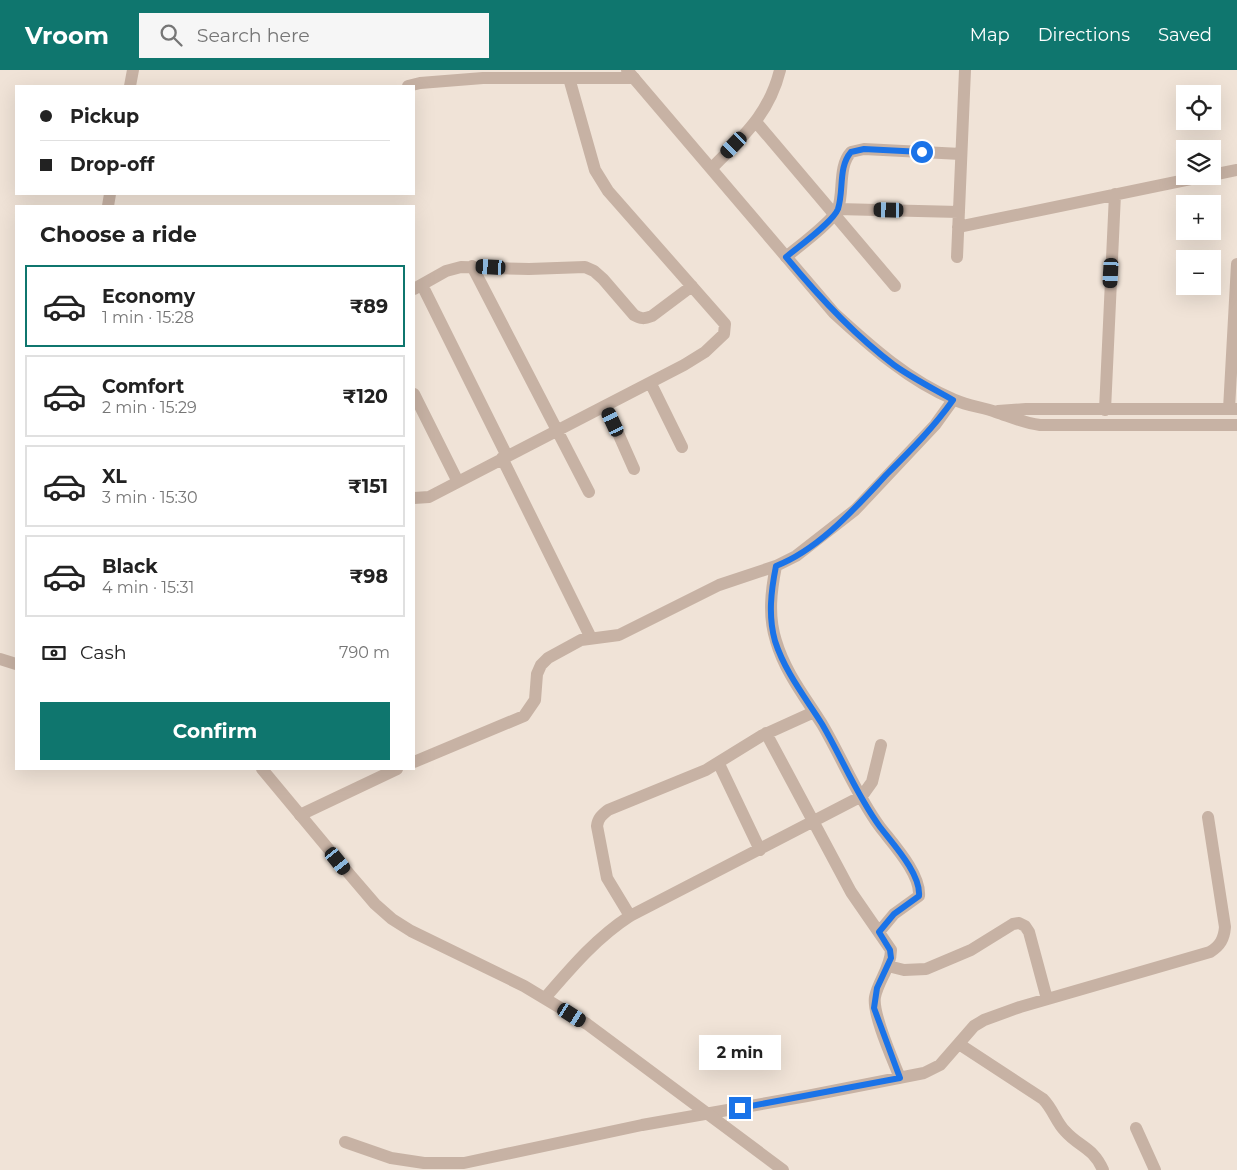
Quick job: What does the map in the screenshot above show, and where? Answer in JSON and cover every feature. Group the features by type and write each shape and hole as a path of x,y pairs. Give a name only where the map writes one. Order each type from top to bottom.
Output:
{"street":[{"path":"130,85 133,70"},
{"path":"712,168 756,122 771,100 780,70"},
{"path":"956,257 965,70"},
{"path":"412,85 483,78 569,78 631,74 834,312 867,343 896,366 953,400 995,411 1025,423 1040,425 1237,425"},
{"path":"415,498 429,497 684,366 704,352 724,334 725,324 608,190 595,170 569,78"},
{"path":"756,122 836,212 895,286"},
{"path":"786,257 836,212 844,161 851,152 864,149 961,154"},
{"path":"1221,173 1237,170"},
{"path":"958,227 1176,182"},
{"path":"1105,410 1115,194"},
{"path":"836,212 959,212"},
{"path":"995,411 1026,409 1233,409 1237,264"},
{"path":"592,638 505,457 418,287 446,271 472,266 529,269 585,267 594,271 640,318 652,316 692,286"},
{"path":"472,266 589,492"},
{"path":"650,384 682,447"},
{"path":"415,396 458,482"},
{"path":"415,762 524,716 535,700 537,674 541,665 557,651 581,640 619,635 719,585 776,566 796,556 854,510 935,425 953,400"},
{"path":"606,406 634,469"},
{"path":"776,566 770,604 775,640 790,674 880,826 904,857 920,891 916,900 894,914 879,932"},
{"path":"0,659 15,664"},
{"path":"630,916 607,878 597,826 598,821 608,810 718,764 766,733 814,712"},
{"path":"766,733 852,892 890,950 891,958 877,988 874,1008 900,1078"},
{"path":"545,998 603,936 630,916 862,796 872,782 881,745"},
{"path":"718,764 760,850"},
{"path":"263,770 375,904 392,919 411,931 545,998 587,1024 783,1170"},
{"path":"300,815 395,770"},
{"path":"345,1142 391,1158 416,1162 464,1163 707,1113 924,1073 940,1066 974,1026 984,1020 1046,999 1210,952 1216,948 1224,935 1225,927 1208,817"},
{"path":"888,966 904,970 926,968 971,950 1007,926 1019,923 1025,926 1029,932 1046,999"},
{"path":"960,1044 1044,1099 1052,1108 1061,1126 1090,1151 1103,1170"},
{"path":"1136,1128 1155,1170"}],"route":[{"path":"740,1108 900,1078 874,1008 877,988 891,958 888,944 879,932 894,914 916,900 920,891 904,857 880,826 810,703 784,664 771,623 770,604 776,566 796,556 854,510 935,425 953,400 896,366 867,343 834,312 786,257 834,216 840,200 844,161 851,152 864,149 922,152"}]}
